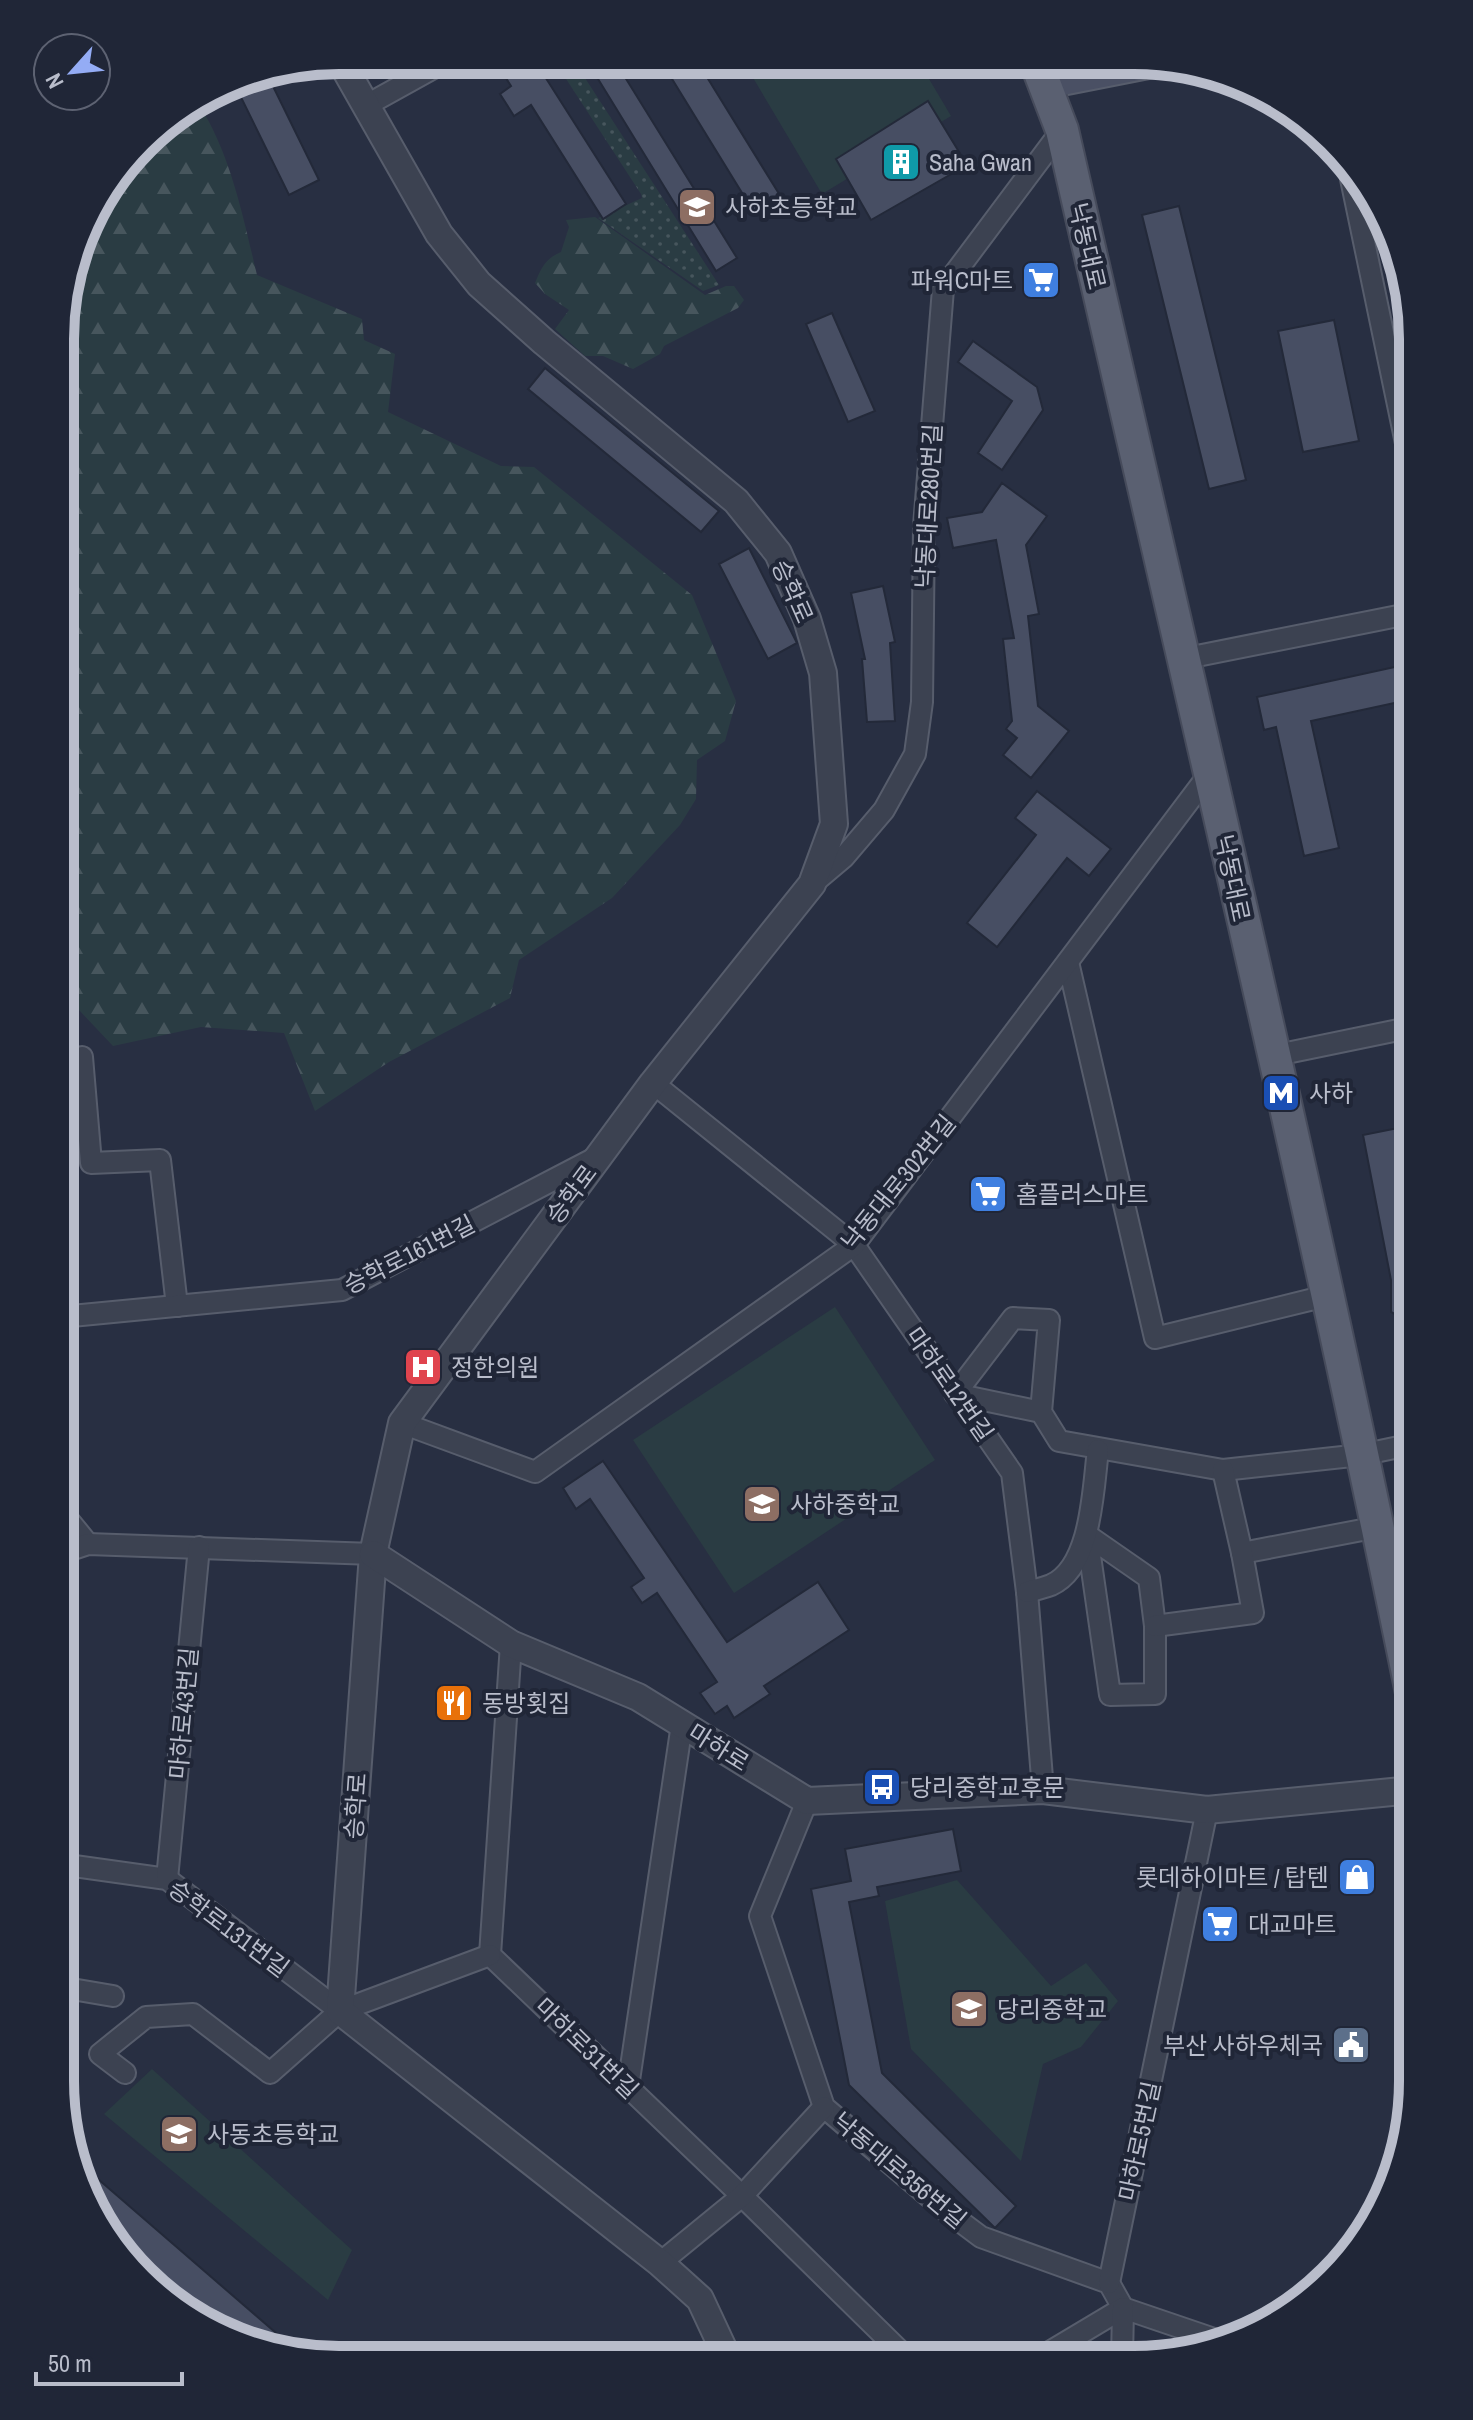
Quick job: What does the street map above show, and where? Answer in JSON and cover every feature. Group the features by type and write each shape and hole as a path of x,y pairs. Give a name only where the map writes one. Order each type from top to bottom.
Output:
{"main road":[{"name":"낙동대로","path":"1042,74 1062,130 1210,773 1398,1626"}],"street":[{"name":"승학로","path":"340,2011 373,1554 402,1423 653,1083 812,884 834,824 823,673 807,619 778,553 736,501 479,284 439,234 348,75"},
{"path":"365,106 421,75"},
{"name":"낙동대로280번길","path":"812,884 844,857 884,810 915,754 922,702 924,526 943,289 1062,130"},
{"path":"1354,193 1399,410"},
{"path":"1182,659 1399,616"},
{"name":"낙동대로302번길","path":"402,1423 535,1472 854,1245 1210,773"},
{"path":"1068,962 1155,1338 1326,1296"},
{"path":"1272,1056 1399,1030"},
{"path":"74,1059 82,1057 91,1163 160,1160 177,1306"},
{"name":"마하로12번길","path":"653,1083 854,1245 1012,1473 1027,1592 1043,1790"},
{"name":"승학로161번길","path":"74,1316 342,1290 599,1156"},
{"path":"1041,1412 955,1394 1013,1318 1049,1320 1041,1412 1059,1441 1223,1470 1361,1455 1398,1447"},
{"path":"1087,1535 1149,1578 1155,1626 1155,1694 1110,1695 1087,1535 1098,1450"},
{"path":"1155,1626 1253,1613 1223,1470"},
{"path":"74,1527 88,1544"},
{"path":"1242,1553 1378,1527"},
{"path":"1027,1592 1053,1585 1071,1568 1087,1535"},
{"path":"74,1549 88,1544 373,1554"},
{"name":"마하로43번길","path":"167,1879 199,1547"},
{"name":"마하로","path":"373,1554 511,1644 638,1697 807,1801"},
{"path":"125,2073 100,2054 146,2017 193,2014 270,2073 340,2011 490,1955 511,1644"},
{"path":"628,2087 682,1724"},
{"path":"807,1801 1043,1790 1207,1810 1398,1791"},
{"name":"낙동대로356번길","path":"807,1801 760,1916 824,2107 981,2237 1109,2283"},
{"name":"마하로5번길","path":"1109,2283 1207,1810"},
{"name":"승학로131번길","path":"74,1866 167,1879 340,2011"},
{"name":"마하로31번길","path":"490,1955 895,2346"},
{"path":"74,1989 113,1996"},
{"path":"340,2011 660,2263 700,2299 722,2346"},
{"path":"660,2263 742,2196 824,2107"},
{"path":"1109,2283 1123,2308 1122,2346"},
{"path":"1059,2346 1123,2308 1206,2336"}],"path":[{"path":"75,318 94,238"},
{"path":"74,377 75,321"}],"green space":[{"path":"751,74 926,74 951,116 822,194"},
{"path":"563,75 583,75 719,285 703,291 598,218 642,198"},
{"path":"203,112 227,165 257,275 362,319 364,340 395,354 388,412 501,466 534,467 692,595 736,701 725,741 697,760 696,799 680,825 612,898 519,960 510,998 389,1062 315,1111 284,1033 201,1027 113,1046 74,1005 76,304 88,254 101,222 119,192 164,140"},
{"path":"595,217 705,295 734,286 744,300 738,308 664,346 660,354 633,369 603,356 585,356 555,329 569,310 535,283 545,264 561,252 569,227 566,220"},
{"path":"835,1307 935,1460 734,1593 633,1440"},
{"path":"957,1880 1051,1986 1086,1963 1118,2001 1081,2047 1043,2064 1021,2161 911,2049 885,1901"},
{"path":"152,2069 352,2250 328,2300 104,2114"}],"building":[{"path":"504,75 544,75 626,204 603,219 531,105 514,116 500,94 511,86"},
{"path":"595,75 623,75 737,258 716,271"},
{"path":"669,75 705,75 781,197 755,214"},
{"path":"272,83 319,180 289,195 239,94"},
{"name":"Saha Gwan","path":"928,101 967,165 871,220 836,159"},
{"path":"1179,206 1246,480 1209,489 1142,215"},
{"path":"832,313 875,411 848,422 806,324"},
{"path":"1334,320 1359,441 1303,452 1278,331"},
{"path":"973,341 1037,387 1043,410 1002,470 978,453 1012,401 958,362"},
{"path":"545,368 719,511 701,532 528,389"},
{"path":"1002,483 1047,516 1026,545 1039,614 1028,616 1038,706 1069,731 1031,778 1003,755 1017,738 1006,729 1012,721 1003,639 1014,638 996,540 953,548 947,518 982,512"},
{"path":"749,548 797,643 768,659 719,564"},
{"path":"883,586 895,642 890,643 895,721 867,722 862,659 865,659 851,593"},
{"path":"1399,666 1399,702 1311,721 1339,848 1304,856 1276,727 1264,730 1257,697"},
{"path":"1037,791 1111,849 1089,876 1067,858 997,947 967,923 1036,835 1015,818"},
{"path":"1399,1128 1398,1316 1391,1312 1391,1280 1363,1135"},
{"path":"603,1461 727,1642 818,1582 849,1630 764,1686 770,1694 734,1718 727,1706 715,1714 700,1693 717,1682 657,1593 642,1603 631,1587 644,1578 590,1499 576,1509 563,1488"},
{"path":"953,1829 961,1871 877,1887 879,1896 849,1902 882,2073 1016,2206 995,2228 849,2085 811,1889 851,1881 845,1849"},
{"path":"90,2172 284,2340 238,2326 206,2310 160,2275 129,2242 110,2214"}],"place":[{"name":"Saha Gwan","path":"901,162"},
{"name":"사하초등학교","path":"697,207"},
{"name":"파워C마트","path":"1041,280"},
{"name":"사하","path":"1281,1093"},
{"name":"홈플러스마트","path":"988,1194"},
{"name":"정한의원","path":"423,1367"},
{"name":"사하중학교","path":"762,1504"},
{"name":"동방횟집","path":"454,1703"},
{"name":"당리중학교후문","path":"882,1787"},
{"name":"롯데하이마트 / 탑텐","path":"1357,1877"},
{"name":"대교마트","path":"1220,1924"},
{"name":"당리중학교","path":"969,2009"},
{"name":"부산 사하우체국","path":"1351,2045"},
{"name":"사동초등학교","path":"179,2134"}]}
